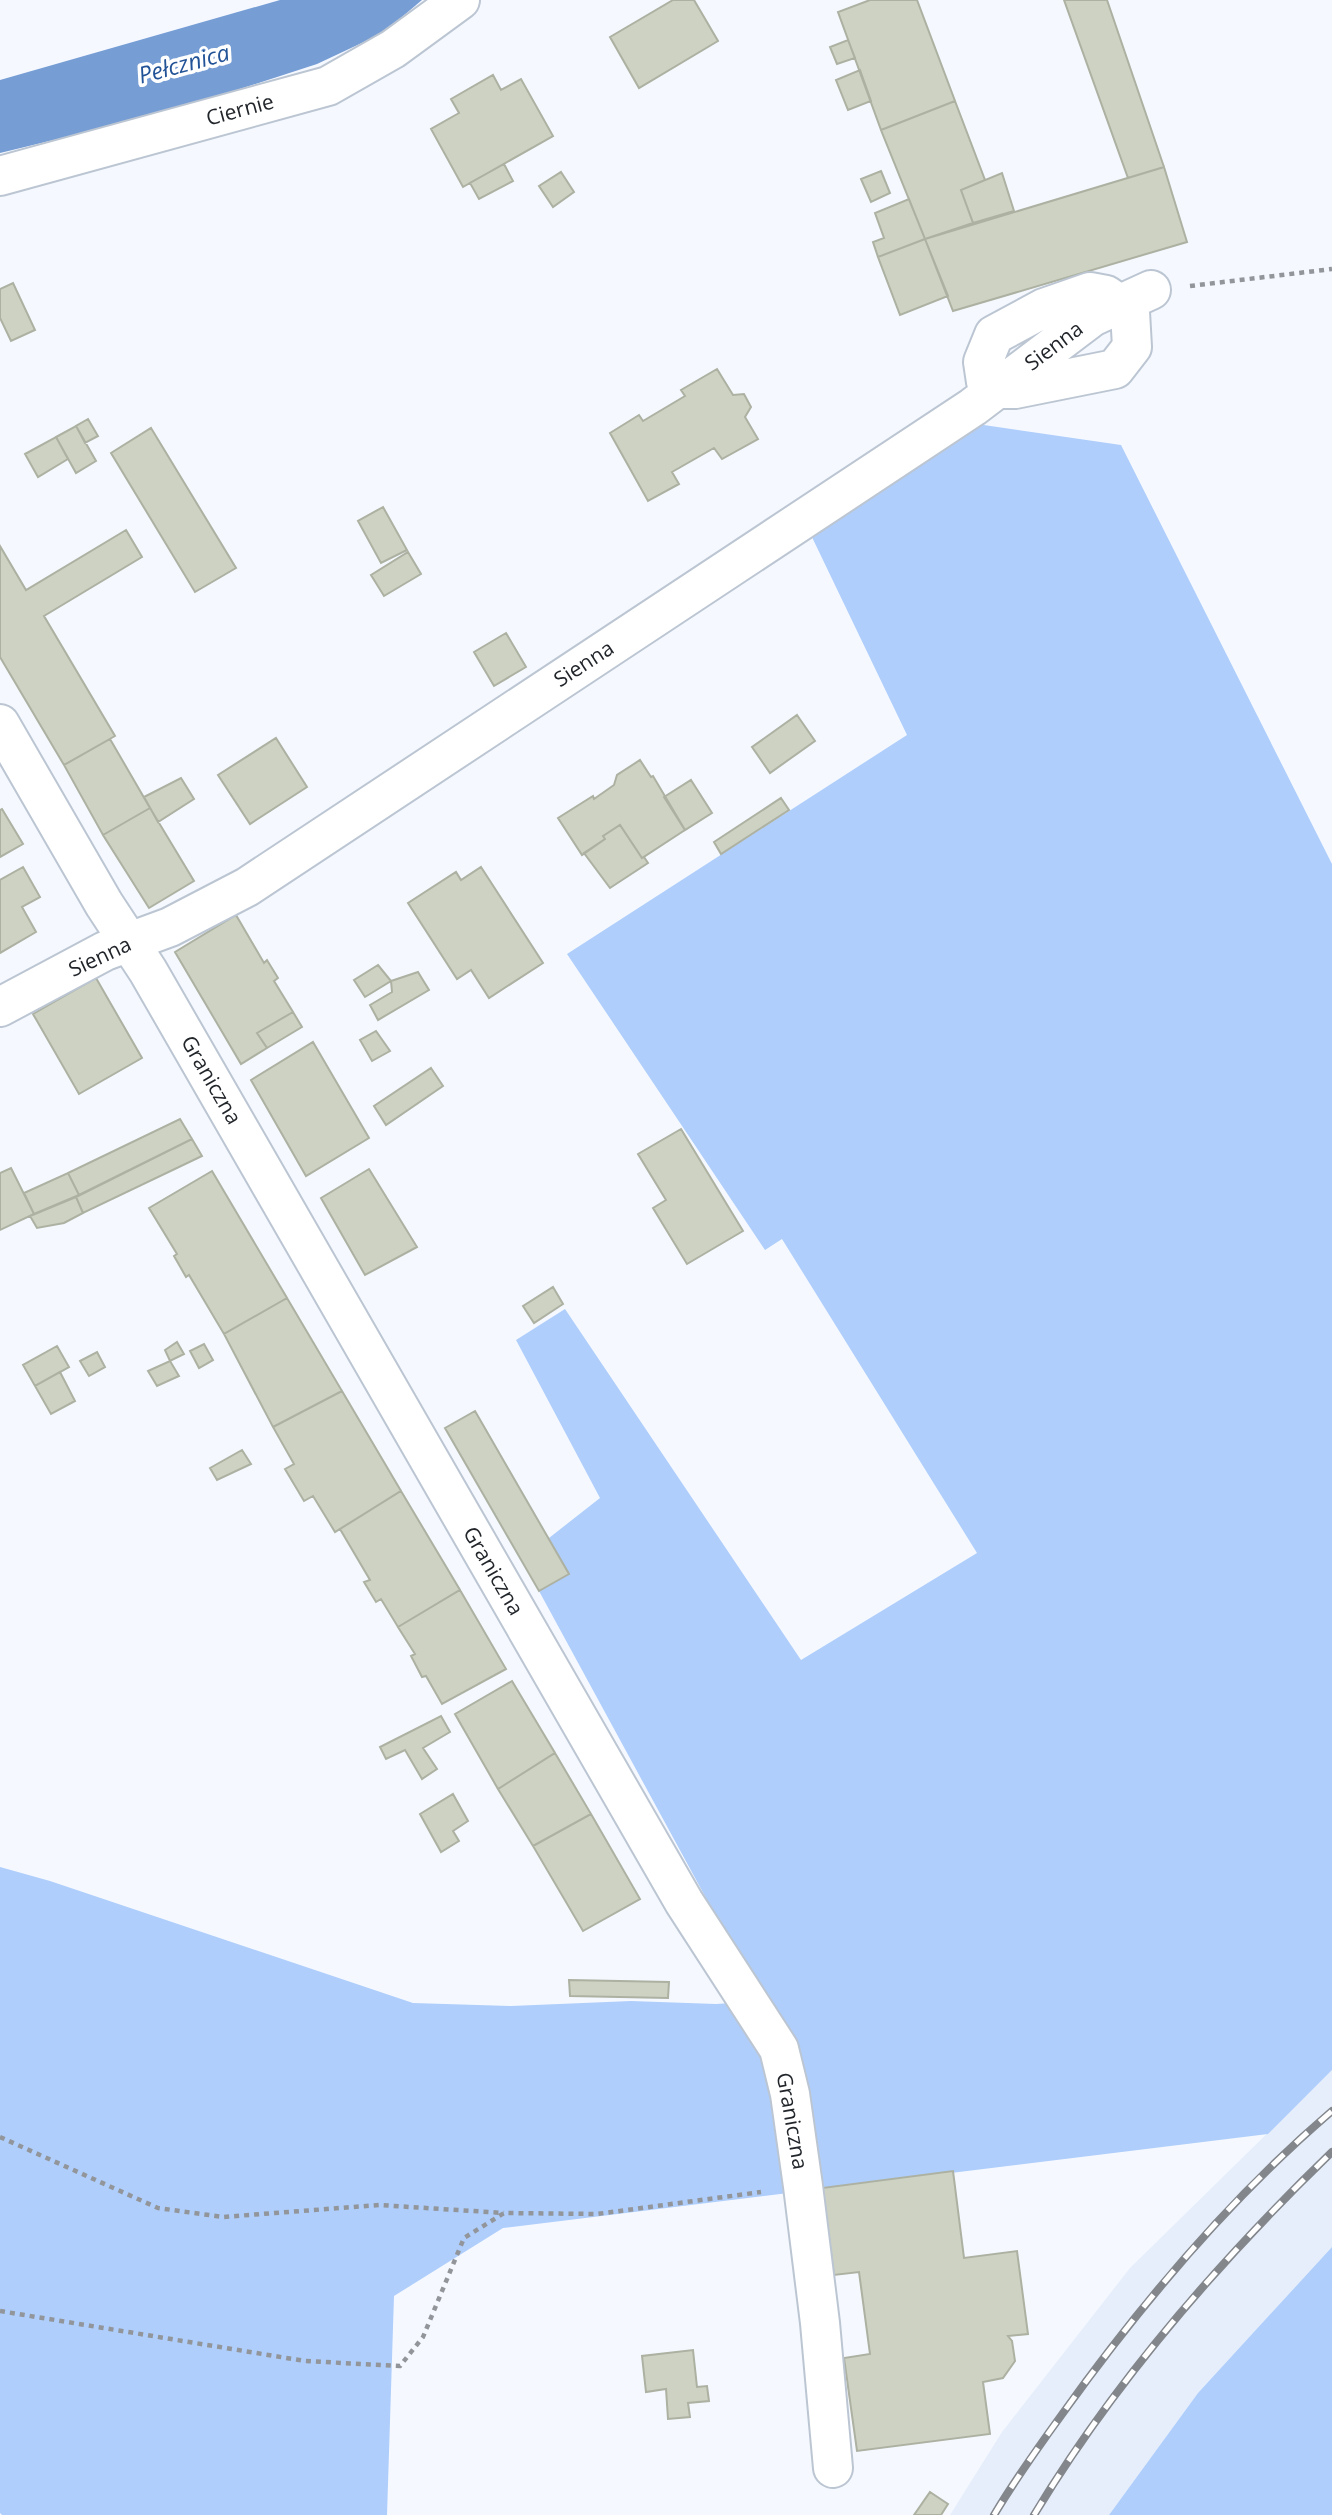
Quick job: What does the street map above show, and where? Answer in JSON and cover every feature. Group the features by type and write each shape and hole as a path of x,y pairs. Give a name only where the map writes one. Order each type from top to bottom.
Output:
{"street":[{"name":"Ciernie","path":"0,176 328,86 393,49 460,0"},
{"name":"Sienna","path":"0,1007 105,951 170,927 247,887 998,389 1092,317 1136,297"},
{"path":"998,389 1015,389 1115,369 1132,347 1130,312 1136,297"},
{"name":"Graniczna","path":"0,724 104,904 169,1007 684,1902 779,2049 790,2094 803,2186 820,2323 833,2468"}],"path":[{"path":"1136,297 1332,269"},
{"path":"0,2137 158,2208 223,2217 379,2205 504,2213 597,2214 803,2186"},
{"path":"0,2311 305,2361 400,2366 423,2337 464,2238 504,2213"}],"shaded area":[{"path":"970,423 1121,445 1332,864 1332,2070 1268,2134 503,2228 394,2296 387,2515 2,2515 0,1867 50,1881 413,2003 511,2006 631,2001 716,2004 762,2001 539,1591 569,1574 549,1538 600,1498 516,1340 565,1309 801,1660 977,1553 782,1239 765,1250 567,954 907,735 810,533"},
{"path":"1332,2070 1332,2247 1198,2393 1109,2515 950,2515 1002,2432 1130,2268"},
{"path":"1332,2247 1332,2515 1109,2515 1198,2393"}],"water":[{"name":"Pełcznica","path":"280,0 422,0 383,33 317,64 169,112 0,153 0,80"}],"building":[{"path":"673,0 694,0 718,41 639,88 610,37"},
{"path":"870,0 917,0 955,101 881,130 838,12"},
{"path":"1064,0 1107,0 1164,167 1128,178"},
{"path":"848,40 855,58 837,64 830,47"},
{"path":"860,70 871,101 848,110 836,80"},
{"path":"493,75 501,90 521,79 553,136 463,187 431,129 459,113 451,99"},
{"path":"955,101 985,180 961,190 973,223 925,239 881,130"},
{"path":"504,164 513,181 479,199 470,183"},
{"path":"1164,167 1187,242 953,311 925,239"},
{"path":"881,171 890,193 871,202 861,179"},
{"path":"561,172 574,192 553,207 539,186"},
{"path":"1002,173 1014,211 973,223 961,190"},
{"path":"909,199 925,239 878,257 873,242 884,238 875,213"},
{"path":"925,239 948,296 900,315 878,257"},
{"path":"13,283 35,330 11,341 0,318 0,289"},
{"path":"717,369 733,395 744,394 751,407 745,417 758,439 722,459 714,448 672,472 679,484 648,501 610,433 639,415 643,421 685,396 681,390"},
{"path":"88,419 98,436 85,443 76,426"},
{"path":"76,426 96,461 76,473 56,437"},
{"path":"151,428 236,568 195,592 111,453"},
{"path":"56,437 68,459 38,477 25,454"},
{"path":"383,507 407,550 381,563 358,521"},
{"path":"126,530 142,557 44,616 115,736 64,765 0,657 0,546 26,590"},
{"path":"408,552 421,574 384,596 371,575"},
{"path":"506,633 526,667 494,686 474,652"},
{"path":"797,715 815,741 770,773 752,747"},
{"path":"276,738 307,787 250,824 218,775"},
{"path":"110,739 150,808 103,835 64,765"},
{"path":"640,760 651,777 653,776 685,830 642,858 620,825 582,855 558,818 614,785 617,775"},
{"path":"181,778 194,799 158,822 144,797"},
{"path":"691,780 712,813 685,830 664,797"},
{"path":"781,798 789,810 721,854 714,842"},
{"path":"150,808 194,881 149,908 103,835"},
{"path":"2,809 23,844 0,857 0,810"},
{"path":"620,825 648,863 610,888 584,853"},
{"path":"23,867 40,897 22,907 36,932 0,953 0,880"},
{"path":"481,867 543,963 489,998 471,970 457,979 408,903 456,872 461,880"},
{"path":"236,915 264,963 267,960 278,978 274,981 293,1012 257,1033 267,1048 241,1064 175,952"},
{"path":"378,965 391,981 365,997 354,980"},
{"path":"418,972 429,990 378,1020 370,1005 392,992 391,981"},
{"path":"96,978 142,1058 79,1094 33,1014"},
{"path":"293,1012 302,1027 267,1048 257,1033"},
{"path":"376,1031 390,1051 372,1061 360,1040"},
{"path":"313,1042 369,1138 306,1176 251,1080"},
{"path":"431,1068 443,1086 386,1125 374,1106"},
{"path":"180,1119 192,1139 79,1195 68,1173"},
{"path":"681,1129 743,1231 687,1264 653,1208 666,1200 638,1154"},
{"path":"192,1139 202,1156 83,1213 76,1197"},
{"path":"11,1168 34,1214 0,1230 0,1173"},
{"path":"369,1169 417,1247 365,1275 321,1198"},
{"path":"212,1171 287,1298 224,1334 189,1275 186,1277 174,1256 177,1254 149,1208"},
{"path":"68,1173 79,1195 34,1214 24,1193"},
{"path":"76,1197 83,1213 64,1223 37,1228 30,1216"},
{"path":"553,1287 563,1304 534,1323 523,1306"},
{"path":"287,1298 342,1391 273,1427 224,1334"},
{"path":"177,1342 184,1354 170,1361 165,1350"},
{"path":"204,1344 213,1360 199,1368 190,1351"},
{"path":"57,1346 69,1367 35,1386 23,1365"},
{"path":"97,1352 105,1367 89,1376 80,1361"},
{"path":"170,1361 179,1376 157,1386 148,1371"},
{"path":"60,1372 75,1401 51,1414 35,1386"},
{"path":"342,1391 401,1491 335,1532 313,1496 304,1501 285,1469 294,1464 273,1427"},
{"path":"475,1411 569,1574 539,1591 445,1428"},
{"path":"242,1450 251,1464 217,1480 210,1468"},
{"path":"401,1491 460,1590 398,1627 381,1599 376,1602 364,1582 370,1580 340,1529"},
{"path":"460,1590 506,1669 442,1704 426,1676 422,1677 411,1656 415,1654 398,1627"},
{"path":"512,1681 555,1753 498,1789 455,1714"},
{"path":"441,1716 450,1732 423,1748 437,1769 422,1779 405,1750 386,1759 380,1747"},
{"path":"555,1753 591,1814 533,1846 498,1789"},
{"path":"453,1794 468,1821 453,1831 459,1841 441,1852 420,1814"},
{"path":"591,1814 640,1899 583,1931 533,1846"},
{"path":"569,1980 669,1982 668,1998 570,1996"},
{"path":"953,2171 964,2258 1017,2251 1028,2334 1008,2336 1012,2341 1015,2361 1003,2378 983,2382 990,2434 857,2451 844,2358 870,2354 859,2272 834,2275 822,2188"},
{"path":"693,2350 697,2387 707,2386 709,2401 688,2403 690,2417 668,2419 666,2389 646,2392 642,2356"},
{"path":"930,2492 948,2504 941,2515 914,2515"}],"railway":[{"path":"994,2515 1063,2413 1155,2292 1258,2180 1332,2111"},
{"path":"1034,2515 1099,2417 1171,2324 1250,2235 1332,2152"}]}
